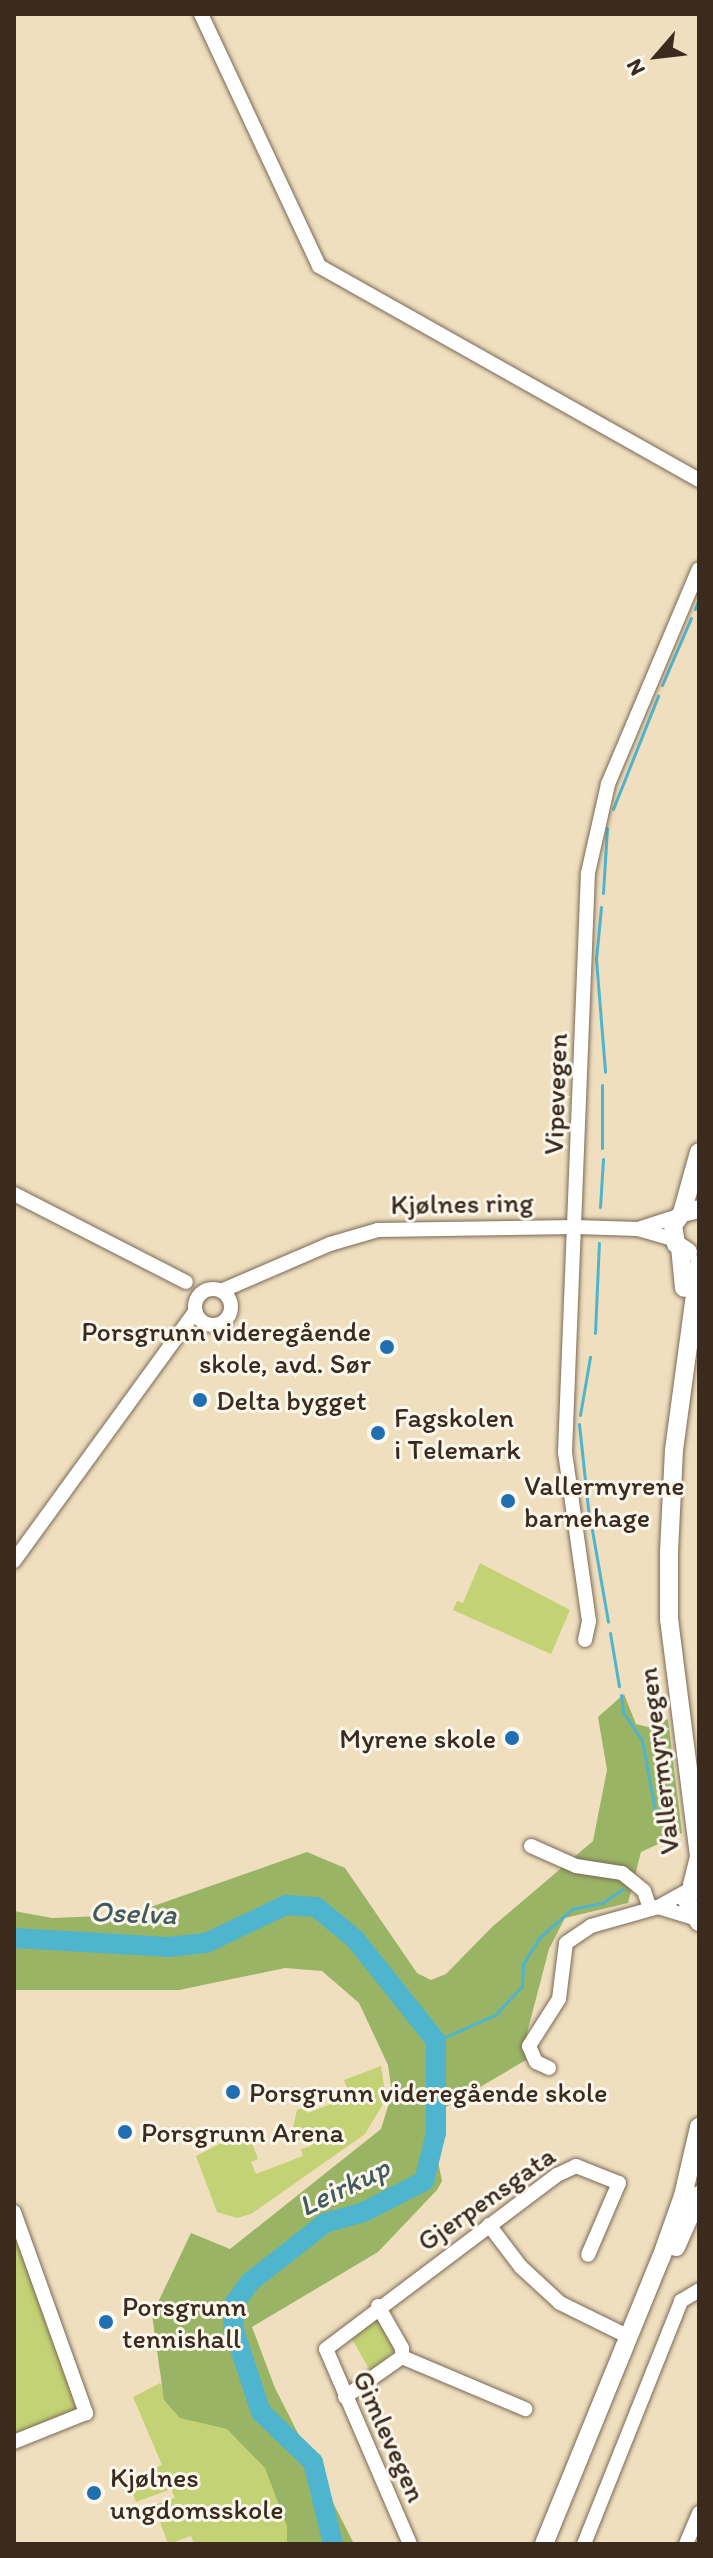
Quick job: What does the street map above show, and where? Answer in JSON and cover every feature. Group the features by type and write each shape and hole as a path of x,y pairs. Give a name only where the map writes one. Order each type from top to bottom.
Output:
{"main road":[{"path":"686,1213 699,1152"},
{"name":"Vallermyrvegen","path":"686,1213 677,1243 685,1281 673,1392 669,1619 699,1856 693,1885"},
{"path":"677,1243 699,1252"},
{"name":"Vallermyrvegen","path":"674,1450 699,1264"},
{"name":"Vallermyrvegen","path":"670,1581 699,1789"},
{"path":"693,1885 686,1904 697,1921"},
{"path":"544,2544 575,2461 696,2178 699,2127"},
{"path":"636,2320 670,2259 699,2195"},
{"path":"670,2259 699,2225"},
{"path":"533,2544 575,2461"}],"street":[{"path":"201,14 319,266 699,480"},
{"name":"Vipevegen","path":"585,1640 589,1621 565,1452 593,834 608,784 699,569"},
{"path":"14,1194 186,1282"},
{"name":"Kjølnes ring","path":"638,1229 686,1213"},
{"name":"Kjølnes ring","path":"226,1297 248,1281 330,1244 378,1230 638,1229 677,1243"},
{"path":"14,1561 179,1340 195,1312 201,1293 226,1297 228,1316 179,1340"},
{"path":"195,1312 212,1325"},
{"name":"Vallermyrvegen","path":"531,1846 576,1866 622,1873 644,1891 654,1908"},
{"name":"Vallermyrvegen","path":"549,2068 536,2062 529,2046 559,1999 566,1943 591,1926 654,1908 693,1885"},
{"path":"654,1908 697,1921"},
{"name":"Gjerpensgata","path":"326,2349 378,2306 562,2171 585,2168 619,2183 588,2255"},
{"path":"14,2212 86,2413 14,2442"},
{"path":"489,2225 521,2267 560,2303 619,2332"},
{"path":"584,2544 681,2301 699,2290"},
{"path":"378,2306 402,2348 402,2357"},
{"name":"Gimlevegen","path":"326,2349 410,2544"},
{"path":"345,2397 402,2357"},
{"path":"402,2357 525,2409"},
{"path":"686,2544 699,2513"}],"green space":[{"path":"480,1563 570,1610 551,1654 453,1610 457,1601 463,1603"},
{"path":"624,1694 636,1724 648,1727 668,1719 682,1833 641,1852 628,1903 565,1918 549,1949 527,2033 526,2060 429,2117 442,2181 437,2190 378,2252 252,2327 275,2388 354,2544 287,2544 287,2526 265,2468 227,2429 180,2418 164,2400 152,2315 191,2233 230,2249 381,2129 392,2093 388,2065 359,2003 322,1971 285,1968 179,1990 14,1990 14,1911 52,1918 128,1915 307,1852 345,1868 417,1973 431,1980 446,1974 492,1927 593,1841 607,1770 598,1717"},
{"path":"381,2066 386,2099 365,2134 251,2214 237,2218 217,2212 196,2156 247,2130 258,2159 251,2162 256,2174 303,2156 301,2149 311,2146 309,2139 290,2141 297,2110 304,2107 307,2113 350,2097 344,2080"},
{"path":"14,2212 86,2413 14,2442"},
{"path":"378,2316 396,2348 372,2374 349,2334"},
{"path":"160,2383 166,2390 227,2395 266,2465 295,2544 194,2544 191,2536 168,2544 154,2505 175,2498 171,2489 136,2502 127,2479 162,2465 133,2397"}],"waterway":[{"path":"695,609 699,599"},
{"path":"662,685 691,618"},
{"path":"613,809 658,696"},
{"path":"603,893 607,828"},
{"path":"601,907 596,959 605,1072"},
{"path":"602,1085 602,1148"},
{"path":"600,1207 603,1159"},
{"path":"595,1333 599,1243"},
{"path":"580,1415 590,1357"},
{"path":"579,1424 589,1517"},
{"path":"592,1530 608,1622"},
{"path":"610,1633 619,1686"},
{"path":"621,1695 623,1712 642,1740 656,1815"},
{"path":"436,2041 495,2015 522,1986 523,1964 540,1937 572,1909 602,1903 623,1889"},
{"name":"Leirkup","path":"14,1938 168,1947 206,1943 286,1905 316,1907 355,1939 436,2041 436,2133 424,2181 364,2212 325,2223 250,2282 235,2303 233,2327 261,2412 313,2462 333,2544"}],"place":[{"name":"Porsgrunn videregående skole, avd. Sør","path":"387,1347"},
{"name":"Delta bygget","path":"200,1400"},
{"name":"Fagskolen i Telemark","path":"378,1433"},
{"name":"Vallermyrene barnehage","path":"508,1501"},
{"name":"Myrene skole","path":"512,1738"},
{"name":"Porsgrunn videregående skole","path":"233,2092"},
{"name":"Porsgrunn Arena","path":"125,2132"},
{"name":"Porsgrunn tennishall","path":"106,2322"},
{"name":"Kjølnes ungdomsskole","path":"94,2493"}],"water label":[{"name":"Oselva","path":"133,1913"}]}
